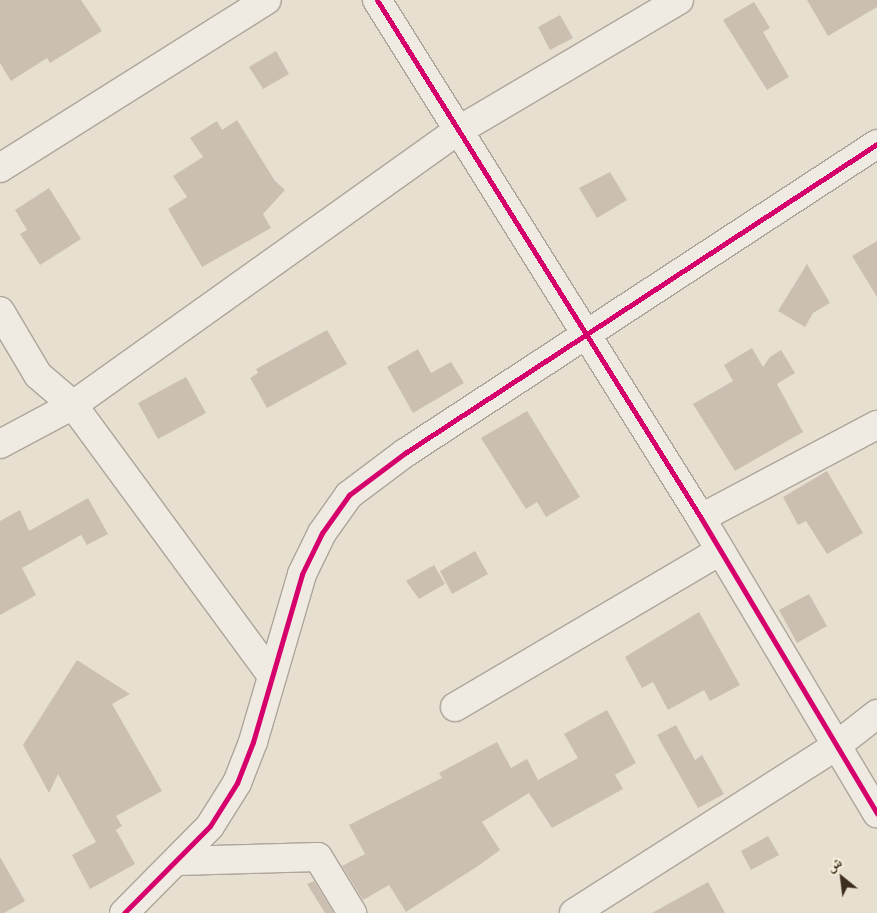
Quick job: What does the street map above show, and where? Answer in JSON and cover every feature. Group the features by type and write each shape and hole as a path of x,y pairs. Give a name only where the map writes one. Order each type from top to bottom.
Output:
{"street":[{"path":"0,168 267,0"},
{"path":"376,0 585,338 701,518 877,813"},
{"path":"0,444 73,405 456,132 679,0"},
{"path":"124,913 179,861 210,826 236,784 253,742 302,574 322,533 349,496 405,453 585,338 877,144"},
{"path":"0,312 38,375 73,405 271,675"},
{"path":"701,518 877,425"},
{"path":"455,707 720,551"},
{"path":"574,913 836,746 877,714"},
{"path":"179,861 318,857 352,913"}],"building":[{"path":"0,0 81,0 102,31 50,63 47,58 11,81 0,63"},
{"path":"807,0 877,0 877,7 828,36"},
{"path":"754,2 770,28 763,32 789,77 767,90 723,20"},
{"path":"560,15 573,38 550,50 538,27"},
{"path":"276,51 289,74 263,89 249,67"},
{"path":"237,120 275,181 285,190 263,214 271,228 202,267 168,209 187,197 173,176 203,157 190,138 217,121 222,130"},
{"path":"610,172 627,200 597,218 579,188"},
{"path":"49,188 81,239 40,265 20,234 27,230 15,210"},
{"path":"877,241 877,297 852,256"},
{"path":"807,264 830,303 813,313 805,327 778,311"},
{"path":"327,330 347,364 267,408 250,378 258,373 256,369"},
{"path":"752,348 763,367 770,357 781,350 795,373 777,384 803,432 735,471 693,404 733,381 724,365"},
{"path":"418,349 431,373 451,362 464,383 413,413 387,367"},
{"path":"186,377 206,413 158,439 138,403"},
{"path":"527,411 580,497 546,517 537,502 526,509 481,438"},
{"path":"827,471 863,533 827,554 806,521 798,525 783,497"},
{"path":"88,498 108,534 87,545 81,535 22,568 36,595 0,615 0,521 20,510 29,531"},
{"path":"475,551 488,574 452,594 440,571"},
{"path":"434,565 445,584 419,599 406,581"},
{"path":"809,594 827,626 797,643 779,610"},
{"path":"699,612 740,685 710,701 704,690 668,710 653,682 642,688 625,657"},
{"path":"77,660 130,694 112,704 162,791 116,816 122,826 116,830 135,864 90,889 72,855 96,842 58,774 49,793 23,745"},
{"path":"607,710 636,763 615,775 623,789 552,828 529,793 482,822 500,850 478,866 406,912 389,885 363,900 342,866 365,854 349,825 442,778 439,773 497,742 511,768 527,759 538,780 578,758 564,734"},
{"path":"676,725 695,760 702,755 724,794 698,808 657,735"},
{"path":"768,836 779,855 751,870 741,851"},
{"path":"0,857 25,901 4,913 0,913"},
{"path":"314,881 334,913 325,913 307,884"},
{"path":"708,882 725,913 652,913"}],"cycle path":[{"path":"377,0 701,518 877,813"},
{"path":"124,913 210,826 237,783 253,742 302,574 322,533 349,495 405,453 877,144"}]}
